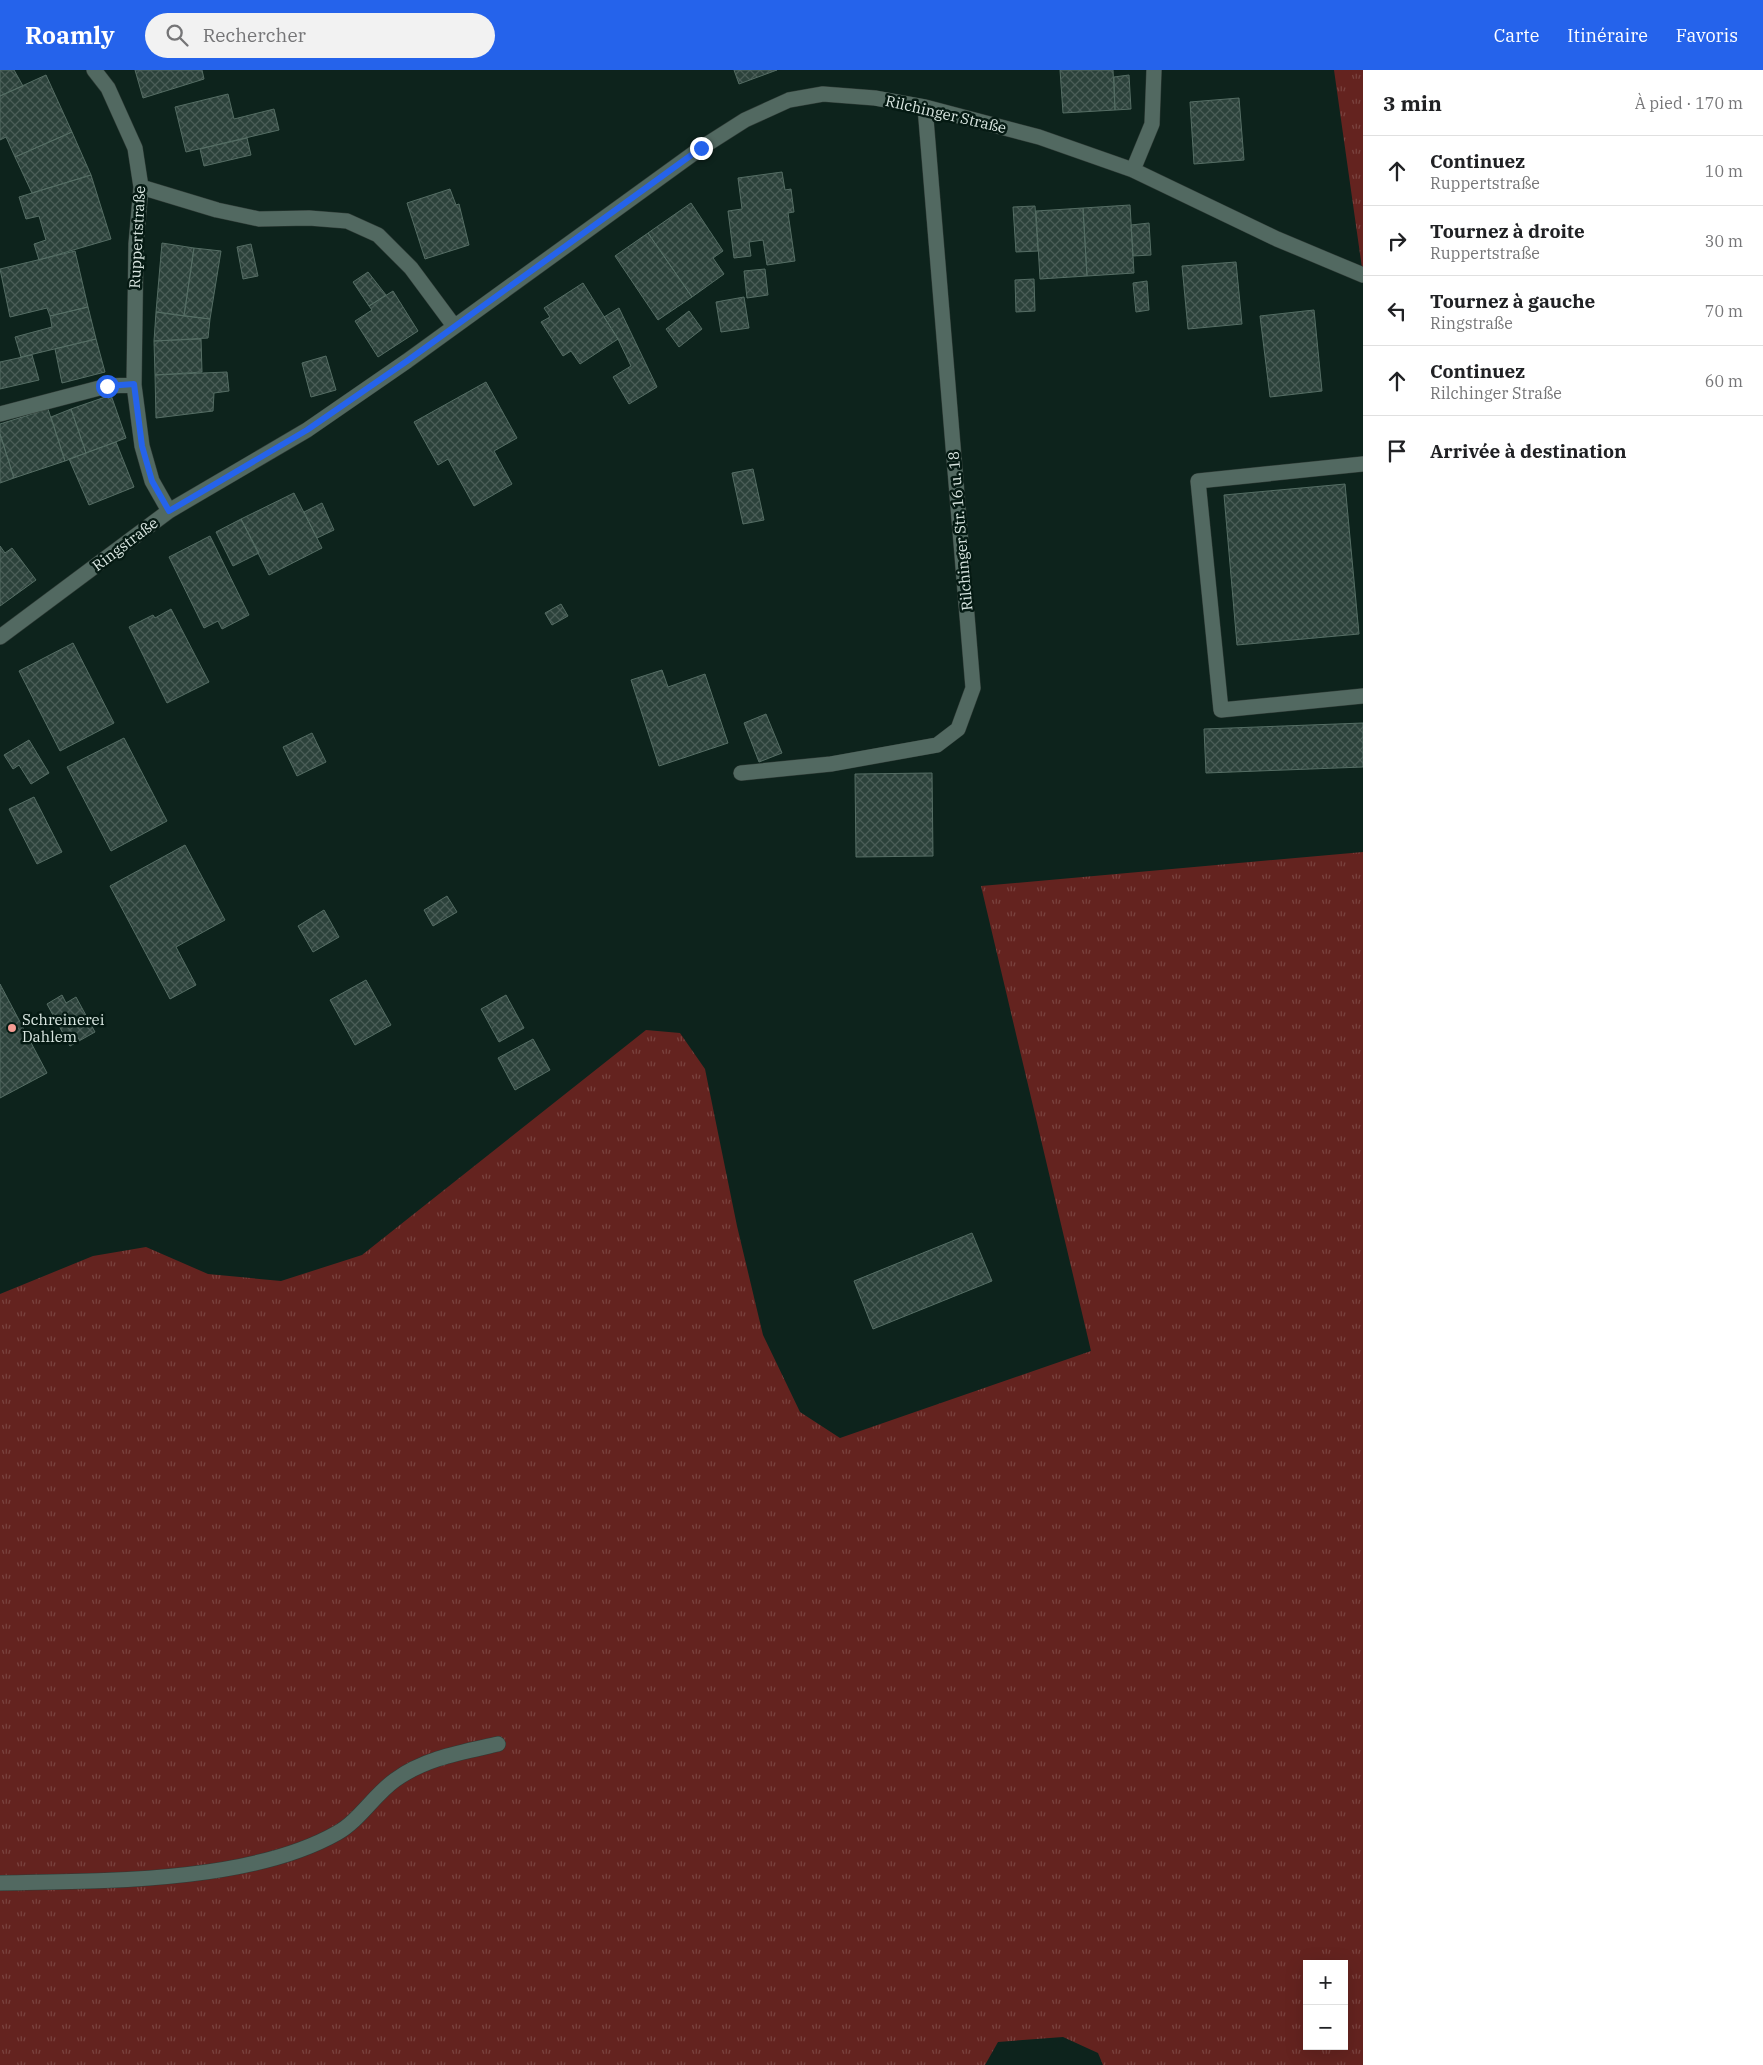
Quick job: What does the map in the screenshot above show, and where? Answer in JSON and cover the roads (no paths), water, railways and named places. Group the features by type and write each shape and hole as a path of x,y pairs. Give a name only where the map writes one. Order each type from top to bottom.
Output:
{"street":[{"name":"Ruppertstraße","path":"94,70 108,88 126,124 135,148 141,187 136,244 134,384 142,446 149,472 169,511"},
{"path":"1133,170 1152,124 1155,89 1154,70"},
{"name":"Rilchinger Straße","path":"454,326 701,148 745,120 789,100 824,94 875,98 925,107 1039,137 1133,170 1277,239 1363,276"},
{"name":"Rilchinger Str. 16 u. 18","path":"741,773 831,764 937,745 958,729 973,688 925,107"},
{"path":"141,187 217,210 259,219 309,218 348,221 378,236 411,268 454,326"},
{"name":"Ringstraße","path":"0,637 169,511 307,430 454,326"},
{"path":"0,414 107,386 134,384"},
{"path":"1363,464 1198,481 1221,710 1363,696"},
{"path":"0,1883 132,1879 181,1875 236,1867 296,1852 339,1833 395,1779 434,1759 498,1744"}],"place":[{"name":"Schreinerei Dahlem","path":"12,1028"}]}
